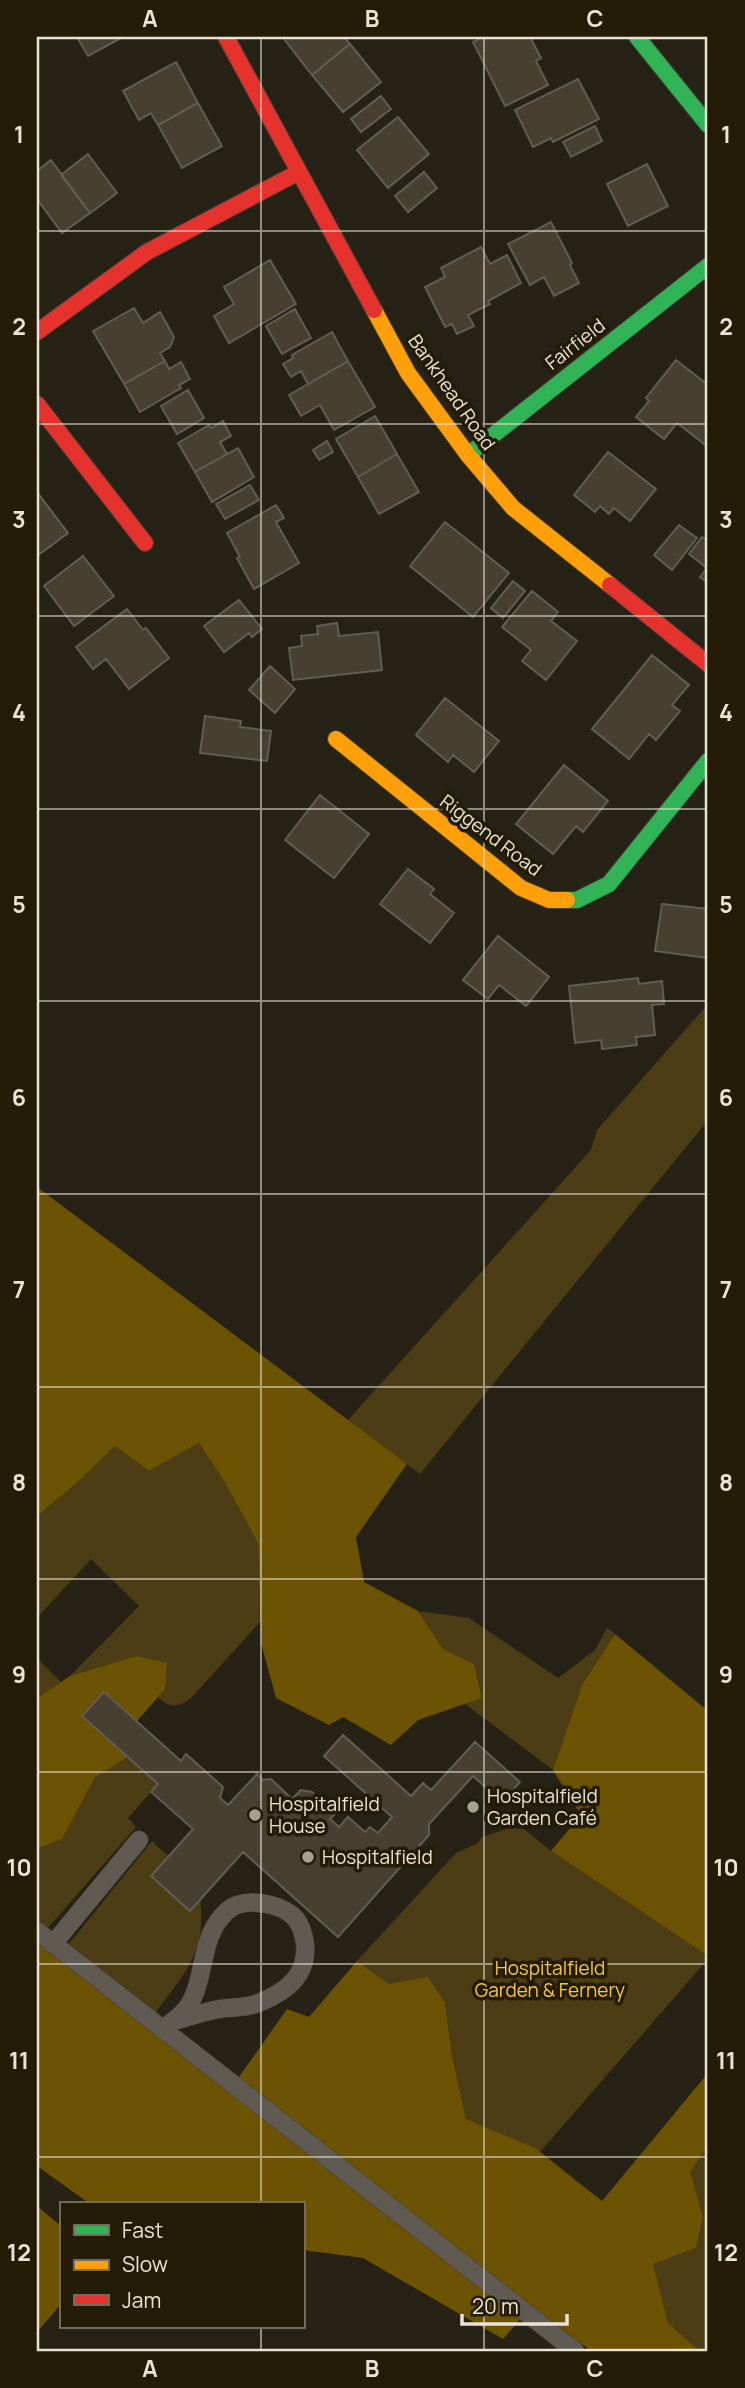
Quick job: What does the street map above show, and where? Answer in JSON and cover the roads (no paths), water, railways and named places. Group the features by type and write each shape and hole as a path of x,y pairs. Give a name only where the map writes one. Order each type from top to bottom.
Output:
{"street":[{"name":"Bankhead Road","path":"226,37 408,373 468,455 513,508 708,664"},
{"path":"637,37 708,125"},
{"path":"37,332 147,252 299,172"},
{"name":"Fairfield","path":"468,455 708,265"},
{"path":"37,404 145,544"},
{"name":"Riggend Road","path":"336,739 521,888 549,900 577,900 610,884 708,761"}],"lane":[{"path":"53,1944 139,1840"},
{"path":"245,1903 259,1903 278,1908 298,1921 306,1953 303,1968 296,1980 258,2004 219,2010 168,2025 187,2009 197,1987 202,1957 212,1931 228,1910 245,1903"},
{"path":"37,1931 168,2025 575,2351"}],"place":[{"name":"Hospitalfield Garden Café","path":"473,1807"},
{"name":"Hospitalfield House","path":"255,1815"},
{"name":"Hospitalfield","path":"308,1857"}],"park label":[{"name":"Hospitalfield Garden & Fernery","path":"550,1979"}]}
